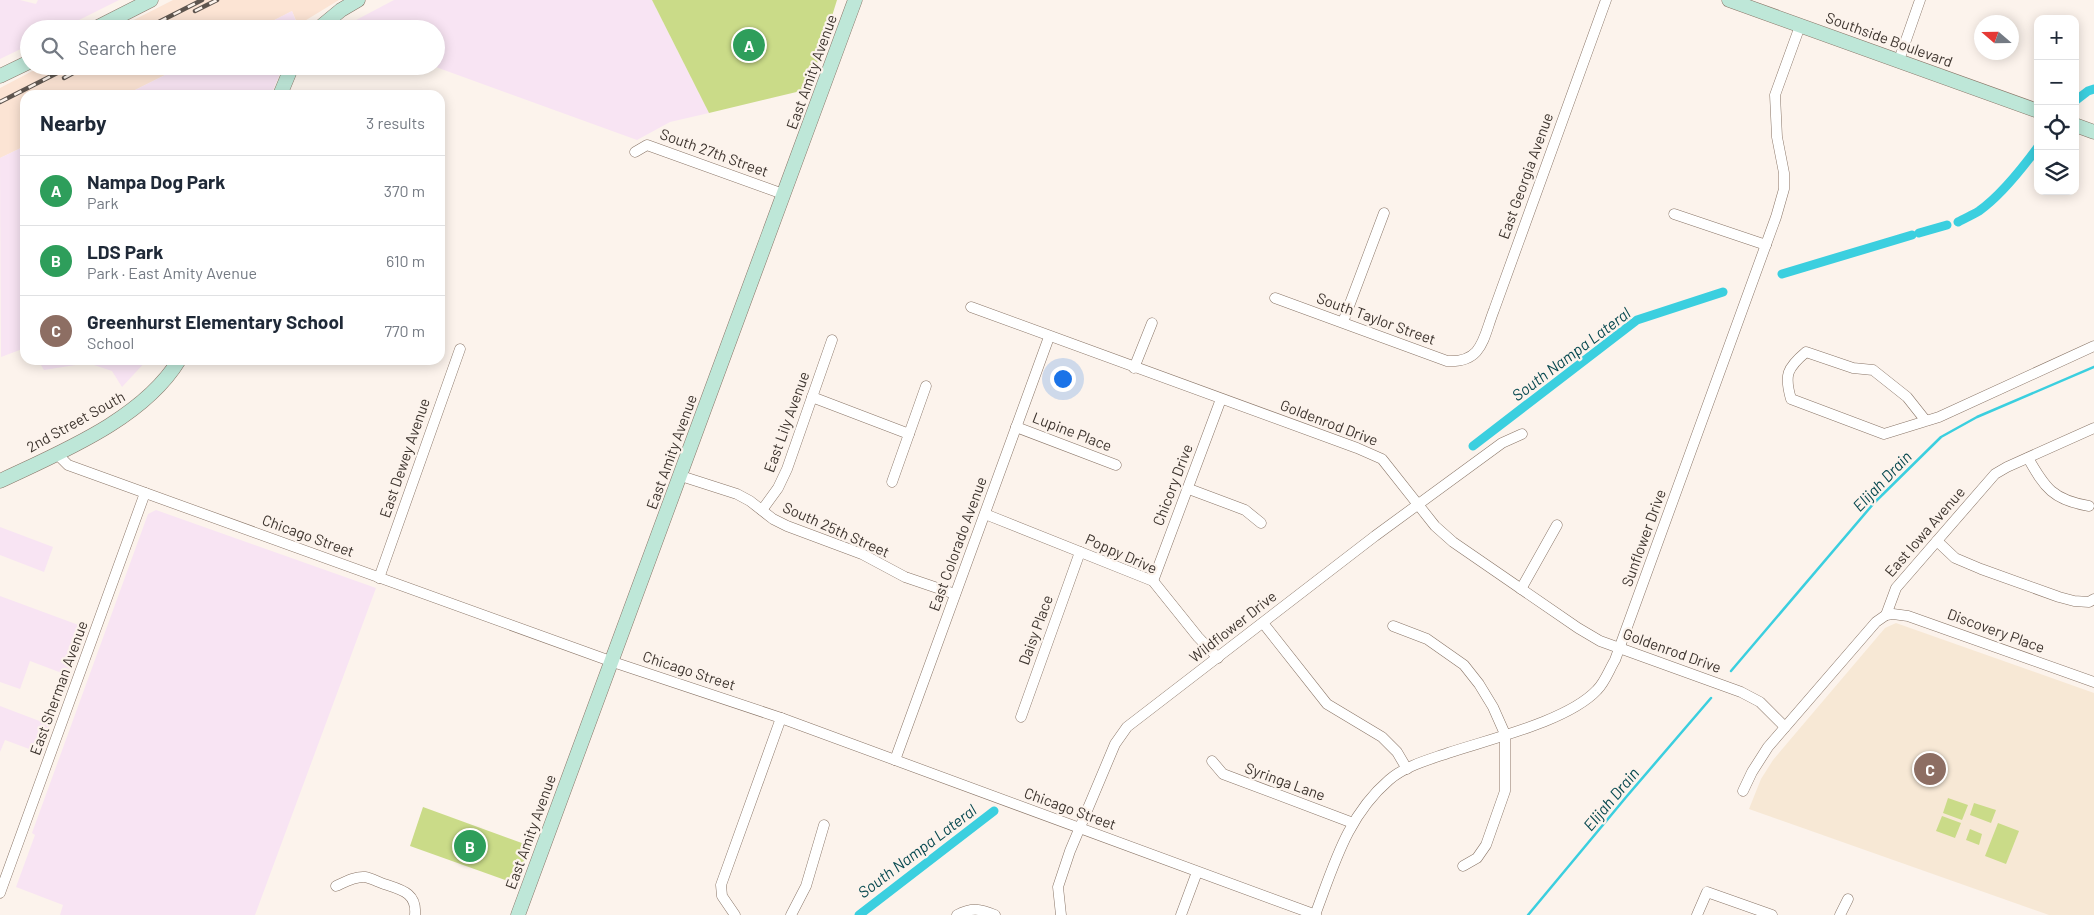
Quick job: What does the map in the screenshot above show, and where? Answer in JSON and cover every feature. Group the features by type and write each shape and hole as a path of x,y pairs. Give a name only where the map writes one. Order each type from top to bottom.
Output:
{"main road":[{"path":"112,20 151,0"},
{"path":"329,20 358,0"},
{"name":"East Amity Avenue","path":"518,915 613,662 855,0"},
{"name":"Southside Boulevard","path":"1730,0 2034,110"},
{"path":"0,76 20,66"},
{"path":"282,90 288,75"},
{"path":"2079,126 2094,132"},
{"name":"2nd Street South","path":"0,481 111,424 138,406 158,388 175,365"}],"street":[{"name":"East Georgia Avenue","path":"1469,359 1479,349 1494,310 1606,0"},
{"path":"1899,60 1920,0"},
{"name":"Sunflower Drive","path":"1316,915 1334,864 1353,823 1372,797 1391,778 1419,763 1578,707 1599,689 1615,660 1766,246 1784,189 1784,173 1777,137 1775,94 1800,26"},
{"name":"South 27th Street","path":"635,152 647,144 784,194"},
{"path":"1343,322 1384,213"},
{"path":"1674,214 1766,246"},
{"name":"South Taylor Street","path":"1275,298 1447,360 1469,359"},
{"name":"Goldenrod Drive","path":"971,307 1357,448 1382,459 1435,526 1452,542 1578,628 1600,641 1741,692 1760,702 1785,727"},
{"path":"1134,368 1152,323"},
{"name":"East Colorado Avenue","path":"895,760 1049,337"},
{"name":"East Lily Avenue","path":"762,510 778,488 787,469 832,340"},
{"path":"1926,421 1908,396 1873,370 1853,368 1806,352 1792,364 1786,381 1791,399 1884,434 1939,417 2094,346"},
{"name":"East Dewey Avenue","path":"379,578 460,349"},
{"path":"892,482 926,386"},
{"path":"812,397 909,434"},
{"name":"Chicory Drive","path":"1152,581 1189,489 1221,399"},
{"name":"Lupine Place","path":"1016,427 1116,465"},
{"name":"East Iowa Avenue","path":"1742,791 1762,755 1876,622 1886,615 1896,588 1995,474 2094,428"},
{"name":"Wildflower Drive","path":"1062,915 1058,886 1115,744 1127,727 1418,505 1502,443 1522,434"},
{"name":"Chicago Street","path":"56,453 68,465 613,662 780,718 1316,915"},
{"path":"2028,458 2040,480 2052,493 2078,504 2089,506"},
{"name":"South 25th Street","path":"681,476 737,494 773,519 788,526 862,554 905,577 956,594"},
{"path":"1189,489 1245,510 1261,523"},
{"name":"East Sherman Avenue","path":"0,893 145,493"},
{"name":"Poppy Drive","path":"985,514 1152,581 1198,637 1218,658"},
{"path":"1521,589 1558,526"},
{"path":"1937,541 1955,558 1981,569 2058,597 2089,602 2094,599"},
{"name":"Daisy Place","path":"1020,717 1080,552"},
{"name":"Discovery Place","path":"1886,615 1908,616 2094,682"},
{"path":"1263,623 1327,704 1382,737 1397,752 1407,770"},
{"path":"1393,626 1427,639 1464,665 1479,684 1493,707 1505,734 1505,791 1486,845 1477,858 1463,866"},
{"path":"734,915 722,896 721,885 780,718"},
{"name":"Syringa Lane","path":"1212,762 1222,774 1353,823"},
{"path":"791,915 806,886 824,825"},
{"path":"1180,915 1197,872"},
{"path":"336,886 355,878 366,877 399,889 410,895 416,905 415,915"},
{"path":"1696,915 1707,892 1772,915"},
{"path":"1840,915 1848,899"},
{"path":"958,915 967,910 977,908 995,915"}],"shaded area":[{"path":"0,0 20,0 36,4 38,0 119,0 79,20 20,20 20,49 0,59"},
{"path":"173,0 339,0 306,20 296,20 292,11 274,20 134,20"},
{"path":"394,0 652,0 709,113 670,122 637,140 445,70 445,20 356,20"},
{"path":"292,11 296,20 274,20"},
{"path":"25,75 165,75 135,90 20,90 20,148 0,158 0,88"},
{"path":"165,75 279,75 273,90 135,90"},
{"path":"20,148 20,350 1,357 0,158"},
{"path":"41,365 75,365 44,370"},
{"path":"94,365 142,365 122,387 112,371"},
{"path":"156,510 376,588 255,915 60,915 63,905 16,887 35,835 32,833 148,514"},
{"path":"0,527 53,547 44,572 0,555"},
{"path":"0,596 84,627 67,675 30,661 20,689 0,682"},
{"path":"1896,623 2094,693 2094,915 2049,915 1749,809 1761,779 1773,760 1885,628"},
{"path":"0,706 50,725 40,753 5,740 0,752"}],"green space":[{"path":"652,0 837,0 809,89 709,113"},
{"path":"1948,798 1968,805 1962,820 1943,813"},
{"path":"1974,803 1996,810 1991,823 1970,815"},
{"path":"423,807 530,846 516,884 410,846"},
{"path":"1942,816 1961,823 1955,838 1936,831"},
{"path":"1998,823 2019,831 2006,864 1985,856"},
{"path":"1970,829 1982,834 1979,845 1966,840"}],"waterway":[{"name":"South Nampa Lateral","path":"2079,98 2094,89"},
{"name":"South Nampa Lateral","path":"1958,222 1979,211 1995,198 2036,150"},
{"name":"South Nampa Lateral","path":"1919,233 1947,225"},
{"name":"South Nampa Lateral","path":"1782,274 1912,235"},
{"name":"South Nampa Lateral","path":"1473,446 1637,320 1723,292"},
{"name":"Elijah Drain","path":"1731,671 1874,503 1941,437 1977,417 2094,367"},
{"name":"Elijah Drain","path":"1528,915 1711,698"},
{"name":"South Nampa Lateral","path":"859,915 994,811"}],"railway":[{"path":"163,20 202,0"},
{"path":"195,11 217,0"},
{"path":"24,90 53,75"},
{"path":"64,78 70,75"},
{"path":"0,102 20,92"}],"place":[{"name":"Nampa Dog Park","path":"749,45"},
{"name":"Greenhurst Elementary School","path":"1930,769"},
{"name":"LDS Park","path":"470,846"}]}
